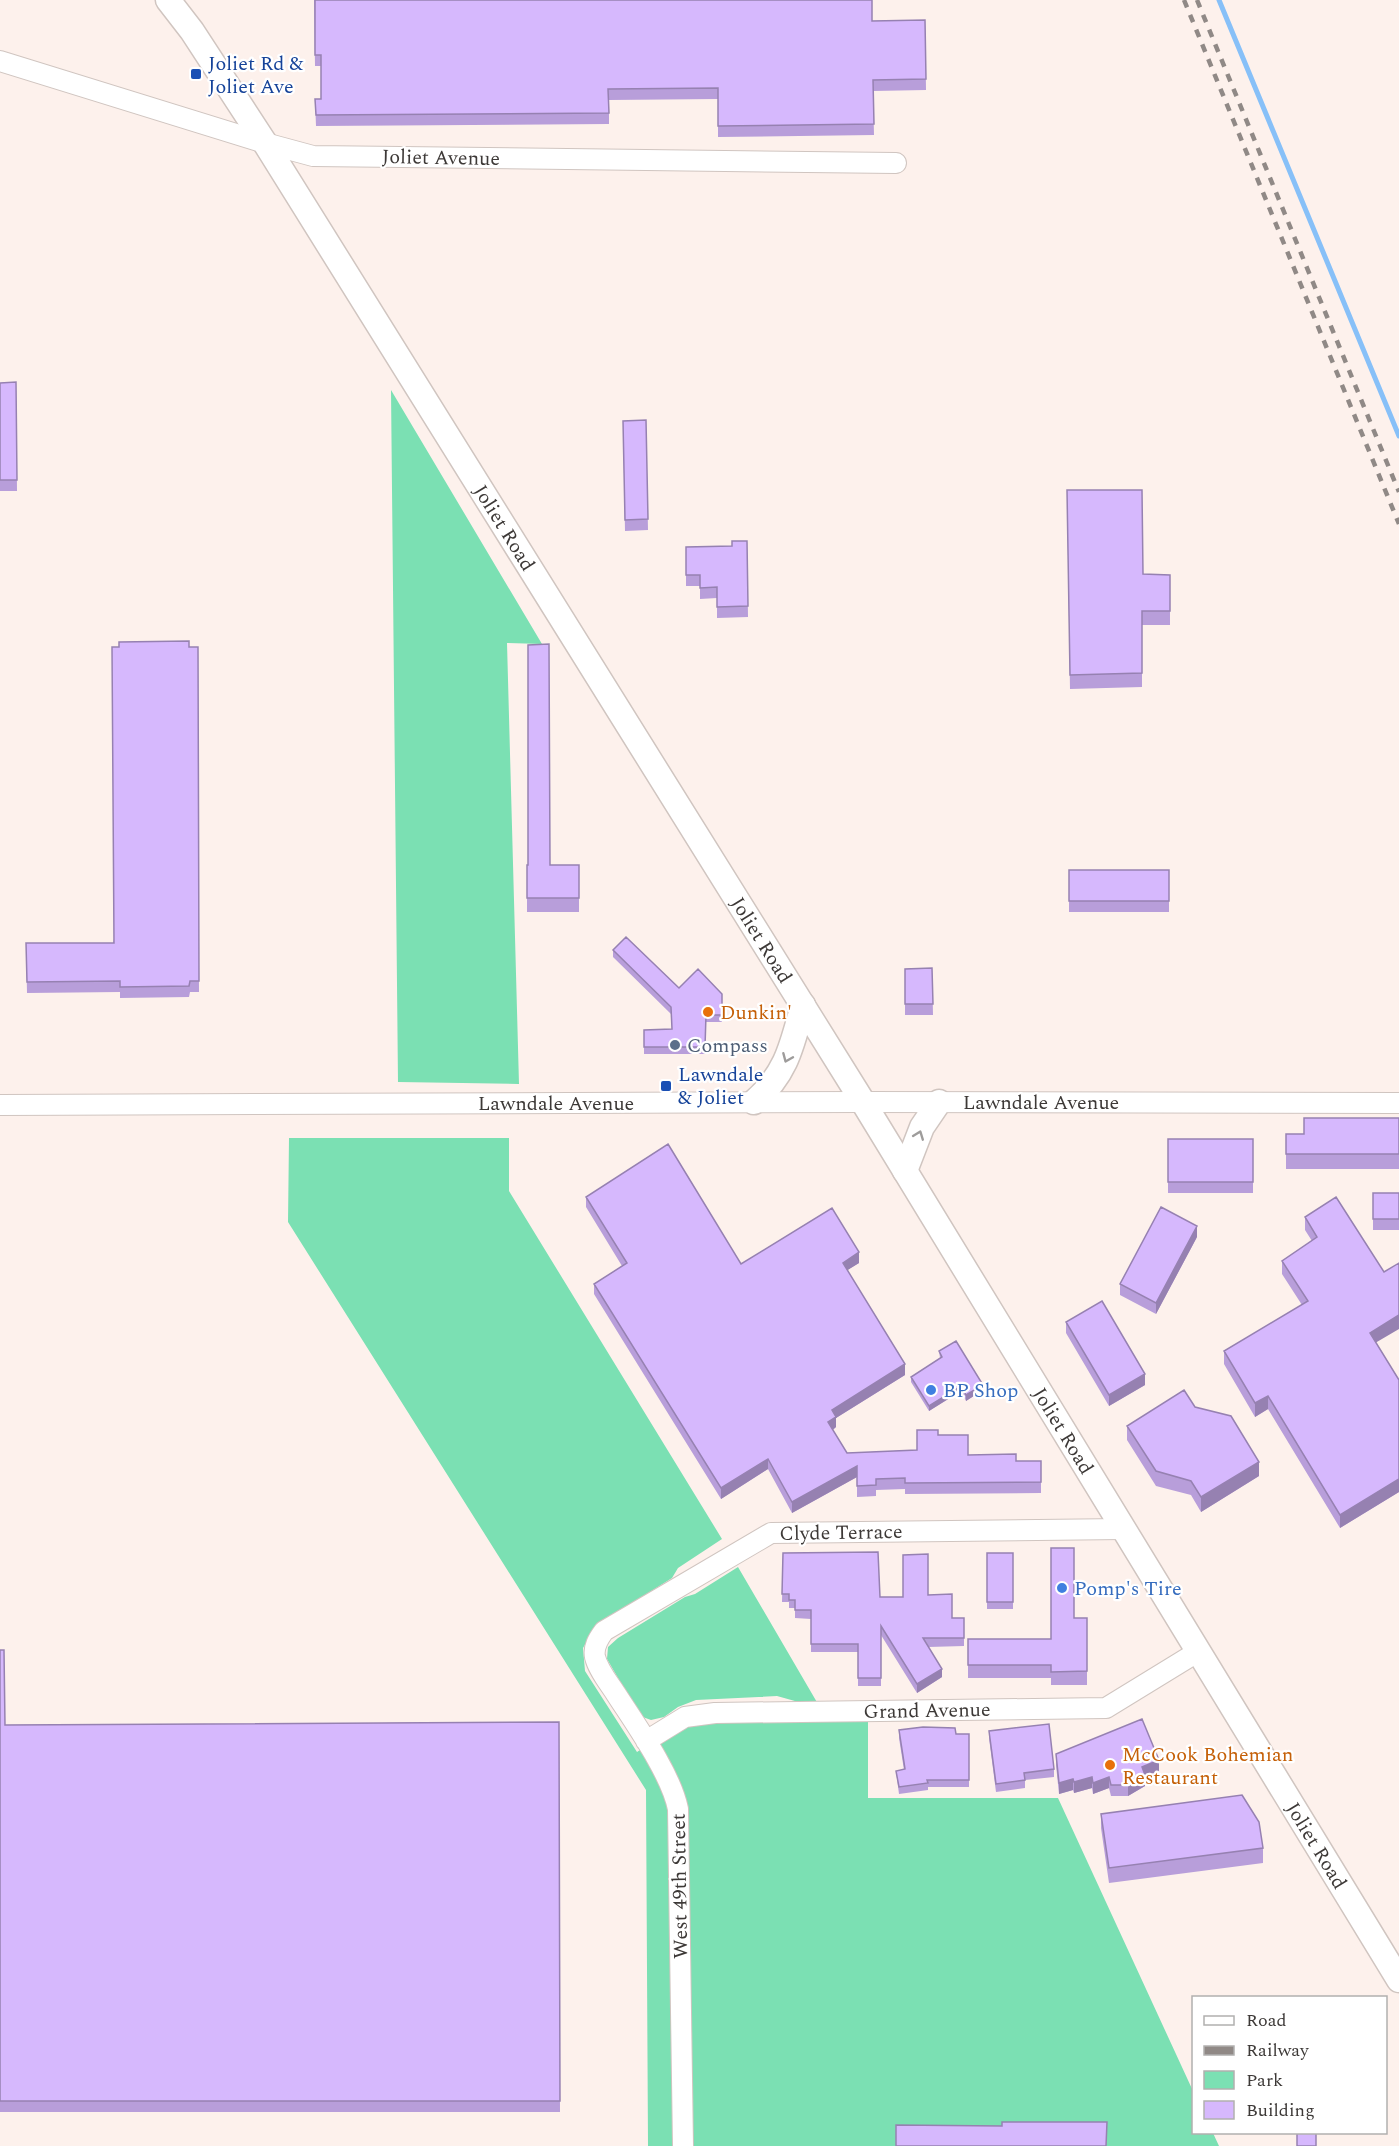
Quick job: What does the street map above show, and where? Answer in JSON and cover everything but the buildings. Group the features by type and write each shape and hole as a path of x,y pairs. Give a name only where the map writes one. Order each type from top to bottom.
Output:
{"main road":[{"name":"Joliet Road","path":"168,0 192,31 265,143 863,1102 1399,1980"},
{"path":"754,1102 764,1093 788,1058 802,1005"},
{"path":"905,1171 922,1127 939,1102"}],"street":[{"name":"Joliet Avenue","path":"0,61 313,156 896,163"},
{"name":"Lawndale Avenue","path":"0,1105 754,1102 1399,1103"},
{"name":"Clyde Terrace","path":"595,1647 604,1632 771,1533 1123,1529"},
{"name":"West 49th Street","path":"595,1647 597,1664 646,1741 672,1788 678,1809 683,2146"},
{"name":"Grand Avenue","path":"646,1741 685,1717 715,1713 1106,1708 1199,1651"}],"green space":[{"path":"391,390 542,644 507,643 519,1084 398,1082"},
{"path":"289,1138 509,1138 509,1191 722,1539 678,1568 672,1578 596,1626 583,1648 585,1671 637,1752 684,1721 868,1716 868,1798 1058,1798 1192,2089 1192,2134 1213,2134 1219,2146 648,2146 646,1790 288,1222"},
{"path":"738,1567 818,1704 802,1703 777,1696 696,1700 678,1707 664,1717 651,1720 640,1716 607,1659 608,1647 618,1638"}],"waterway":[{"path":"1219,0 1399,436"}],"railway":[{"path":"1184,0 1399,524"},
{"path":"1197,0 1399,492"}],"place":[{"name":"Joliet Rd & Joliet Ave","path":"196,74"},
{"name":"Dunkin'","path":"708,1012"},
{"name":"Compass","path":"675,1045"},
{"name":"Lawndale & Joliet","path":"666,1086"},
{"name":"BP Shop","path":"931,1390"},
{"name":"Pomp's Tire","path":"1062,1588"},
{"name":"McCook Bohemian Restaurant","path":"1110,1765"}]}
